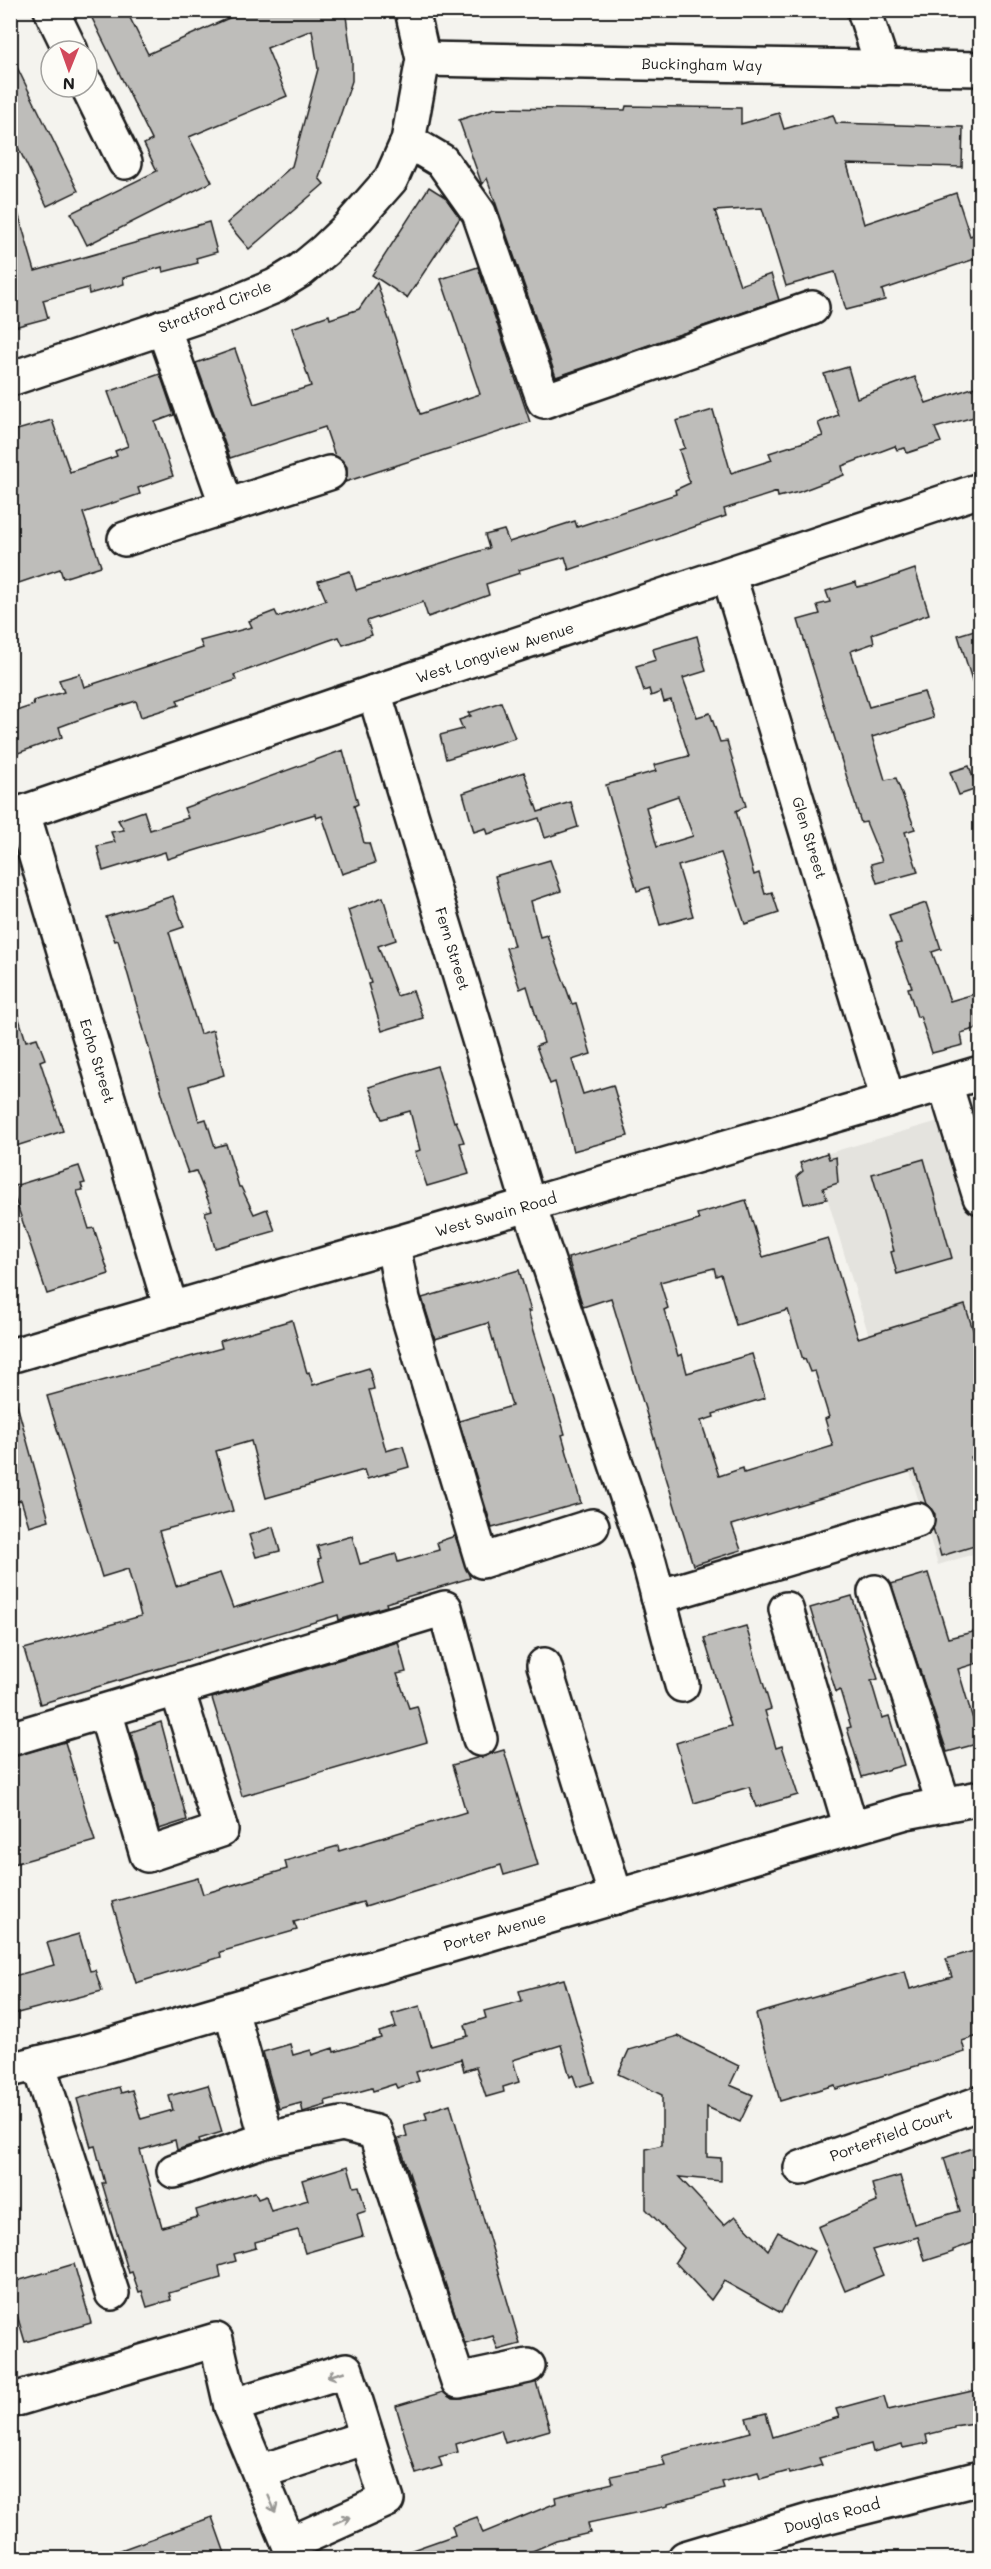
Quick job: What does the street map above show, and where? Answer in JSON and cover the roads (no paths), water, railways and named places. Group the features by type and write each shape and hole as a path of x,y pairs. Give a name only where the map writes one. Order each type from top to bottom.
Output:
{"street":[{"path":"51,10 64,39"},
{"name":"Stratford Circle","path":"10,379 275,286 301,270 348,228 391,179 408,141 423,59 412,10"},
{"path":"864,10 883,68"},
{"name":"Buckingham Way","path":"423,59 981,69"},
{"path":"94,99 125,162"},
{"path":"408,141 442,161 479,213 544,401 812,308"},
{"path":"163,327 226,507"},
{"path":"125,539 329,473"},
{"name":"West Longview Avenue","path":"16,815 374,692 729,576 981,490"},
{"name":"Glen Street","path":"729,576 888,1100"},
{"name":"Fern Street","path":"374,692 529,1205 645,1551 681,1685"},
{"name":"Echo Street","path":"16,815 171,1309"},
{"name":"West Swain Road","path":"10,1356 981,1073"},
{"path":"945,1083 981,1197"},
{"path":"385,1247 447,1486"},
{"path":"385,1247 403,1299 482,1562 592,1526"},
{"path":"657,1597 917,1520"},
{"path":"875,1592 944,1805"},
{"path":"10,1739 445,1608 480,1738"},
{"path":"786,1609 851,1828"},
{"path":"544,1665 616,1897"},
{"path":"105,1711 147,1855 221,1830 177,1689"},
{"name":"Porter Avenue","path":"24,2067 231,2010 906,1812 981,1798"},
{"path":"231,2010 267,2139"},
{"path":"24,2067 112,2293"},
{"name":"Porterfield Court","path":"801,2168 981,2103"},
{"path":"174,2171 267,2139 342,2124 375,2132 458,2381 528,2366"},
{"path":"10,2401 216,2340 231,2406 292,2551 387,2500 346,2370 231,2406"},
{"path":"259,2472 367,2438"},
{"name":"Douglas Road","path":"685,2559 809,2521 981,2478"}]}
